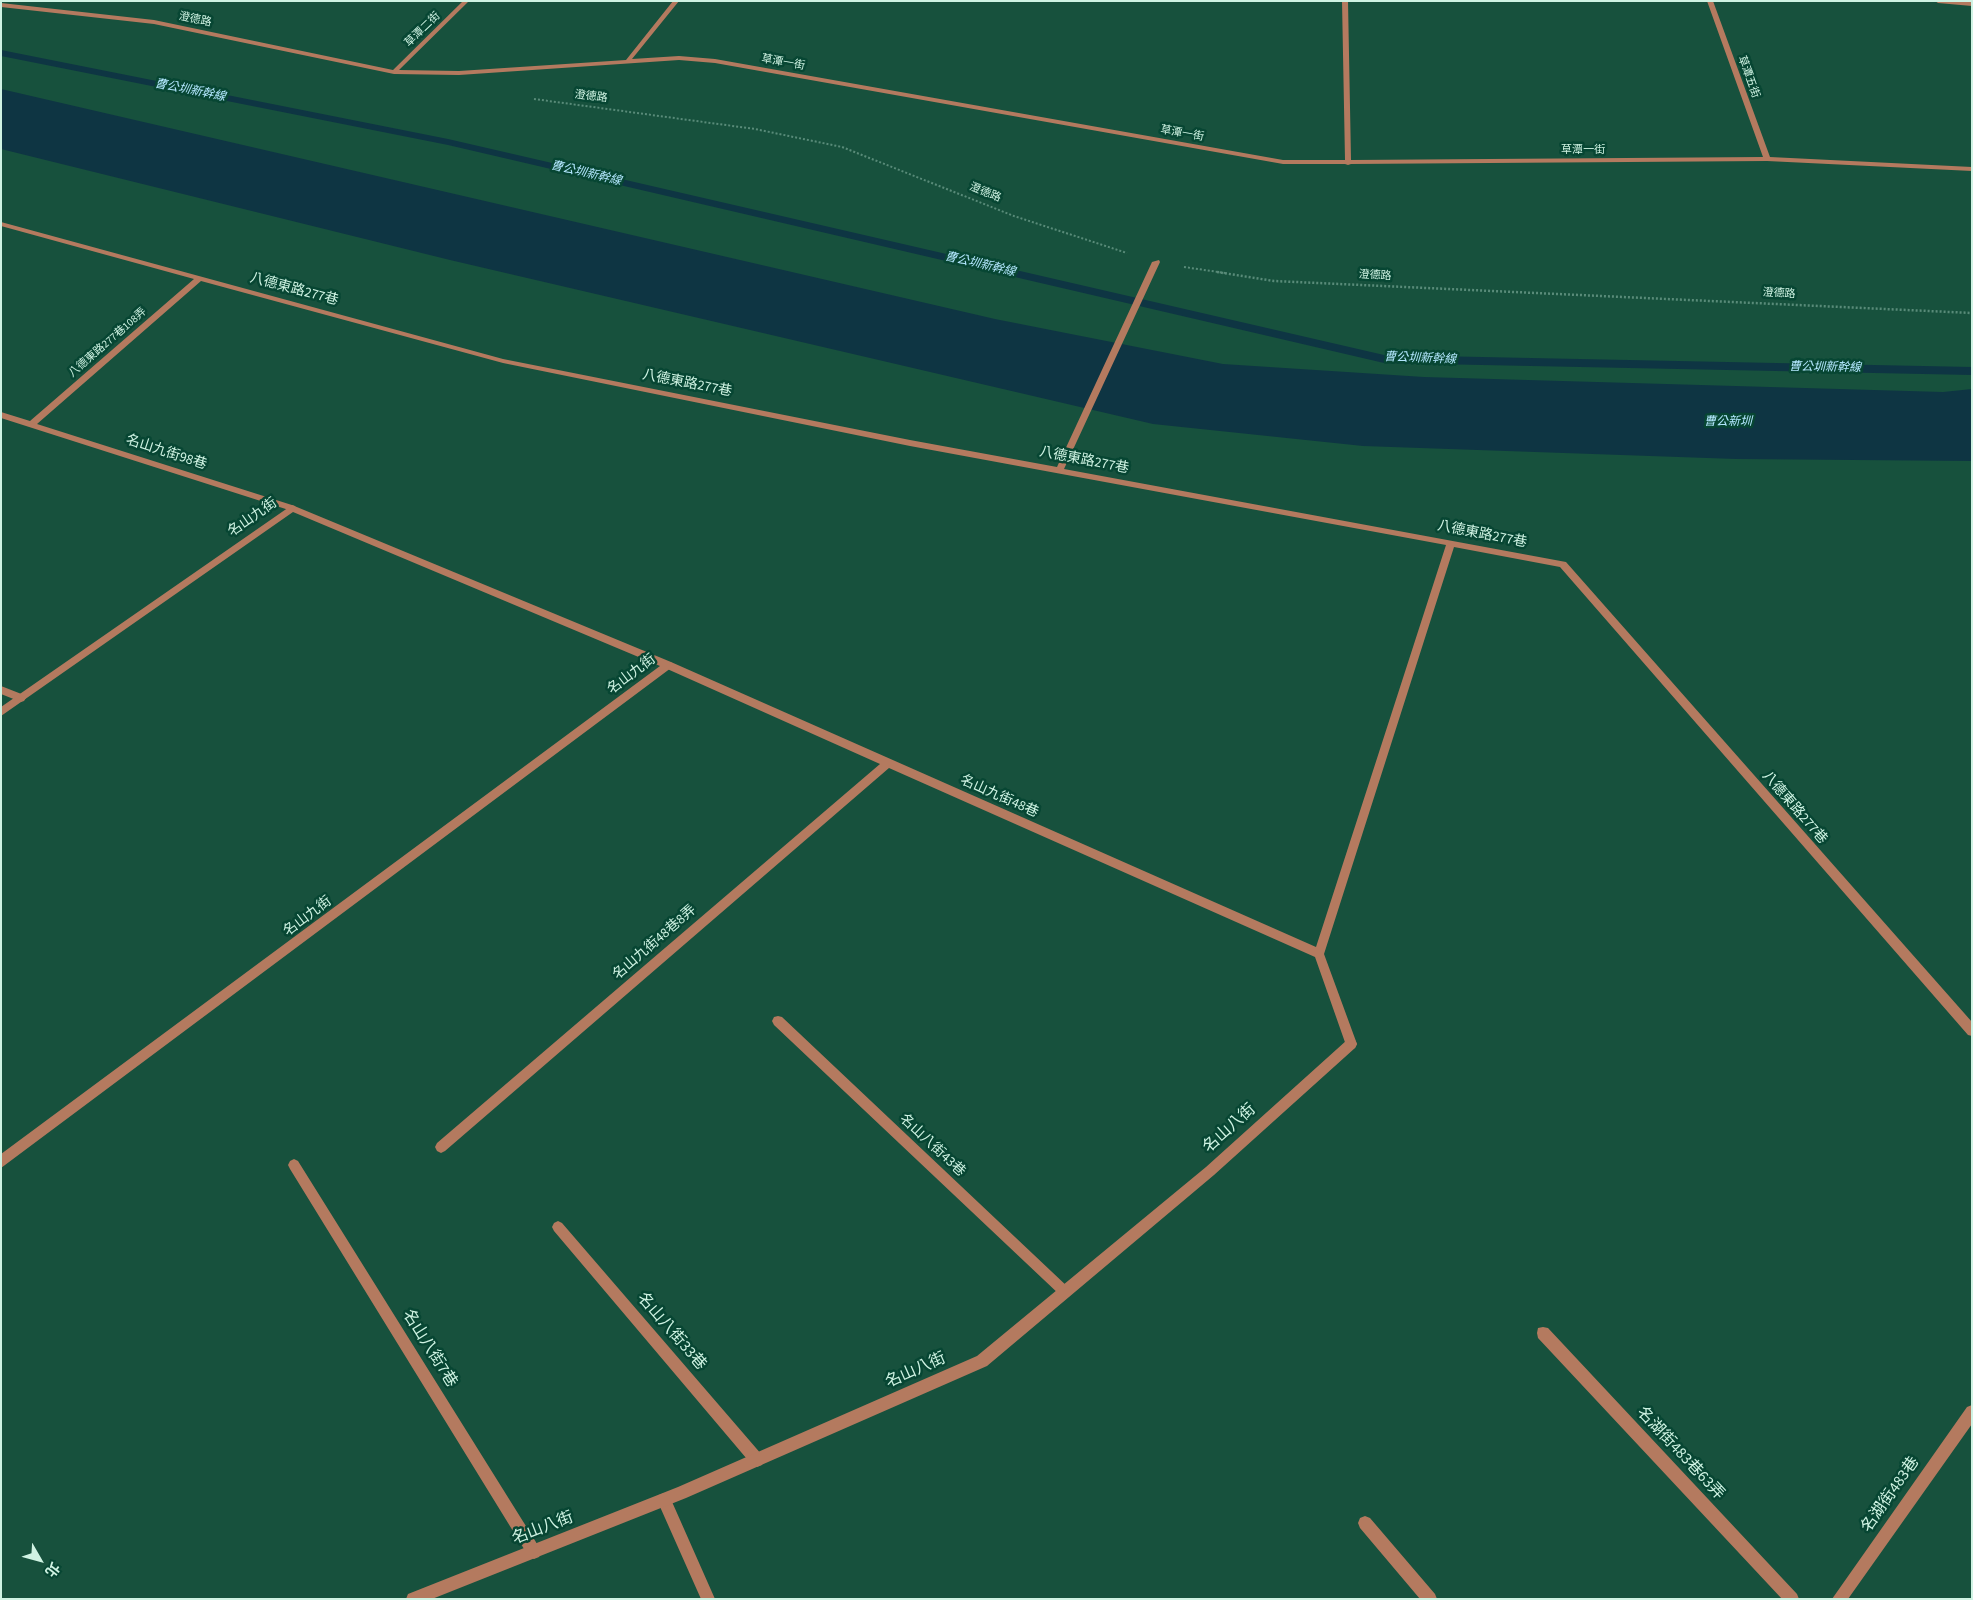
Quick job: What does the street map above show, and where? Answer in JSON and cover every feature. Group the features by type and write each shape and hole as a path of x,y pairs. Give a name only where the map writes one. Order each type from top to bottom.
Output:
{"street":[{"name":"草潭二街","path":"394,72 466,1"},
{"path":"628,61 676,1"},
{"path":"1345,1 1348,163"},
{"name":"草潭五街","path":"1710,1 1767,159"},
{"path":"1938,1 1972,4"},
{"name":"澄德路","path":"1,5 154,22 394,72"},
{"name":"草潭一街","path":"394,72 459,73 679,58 715,62 1283,162 1767,159 1972,169"},
{"name":"八德東路277巷","path":"1,224 503,361 1059,470 1563,564 1972,1031"},
{"path":"1059,470 1156,262"},
{"name":"八德東路277巷108弄","path":"31,425 200,278"},
{"name":"名山九街98巷","path":"1,416 292,508"},
{"name":"名山九街","path":"1,712 292,508 668,666"},
{"path":"1319,954 1451,543"},
{"name":"名山九街","path":"1,1162 668,666"},
{"name":"名山九街48巷","path":"668,666 1319,954"},
{"path":"1,690 21,698"},
{"name":"名山九街48巷8弄","path":"441,1147 888,762"},
{"name":"名山八街","path":"413,1599 664,1500 982,1361 1210,1171 1351,1044 1319,954"},
{"name":"名山八街43巷","path":"778,1021 1065,1292"},
{"name":"名山八街7巷","path":"294,1165 534,1552"},
{"name":"名山八街33巷","path":"558,1227 757,1460"},
{"name":"名湖街483巷63弄","path":"1543,1333 1792,1599"},
{"name":"名湖街483巷","path":"1839,1599 1972,1412"},
{"path":"664,1500 708,1599"},
{"path":"1365,1522 1430,1599"}],"path":[{"name":"澄德路","path":"531,99 755,129 842,147 1014,216 1156,262 1274,281 1972,313"}],"water":[{"name":"曹公新圳","path":"1,89 995,319 1223,364 1424,377 1943,392 1972,389 1972,461 1736,459 1363,446 1153,424 450,260 1,149"}],"waterway":[{"name":"曹公圳新幹線","path":"1,53 448,142 1384,359 1972,371"}]}
